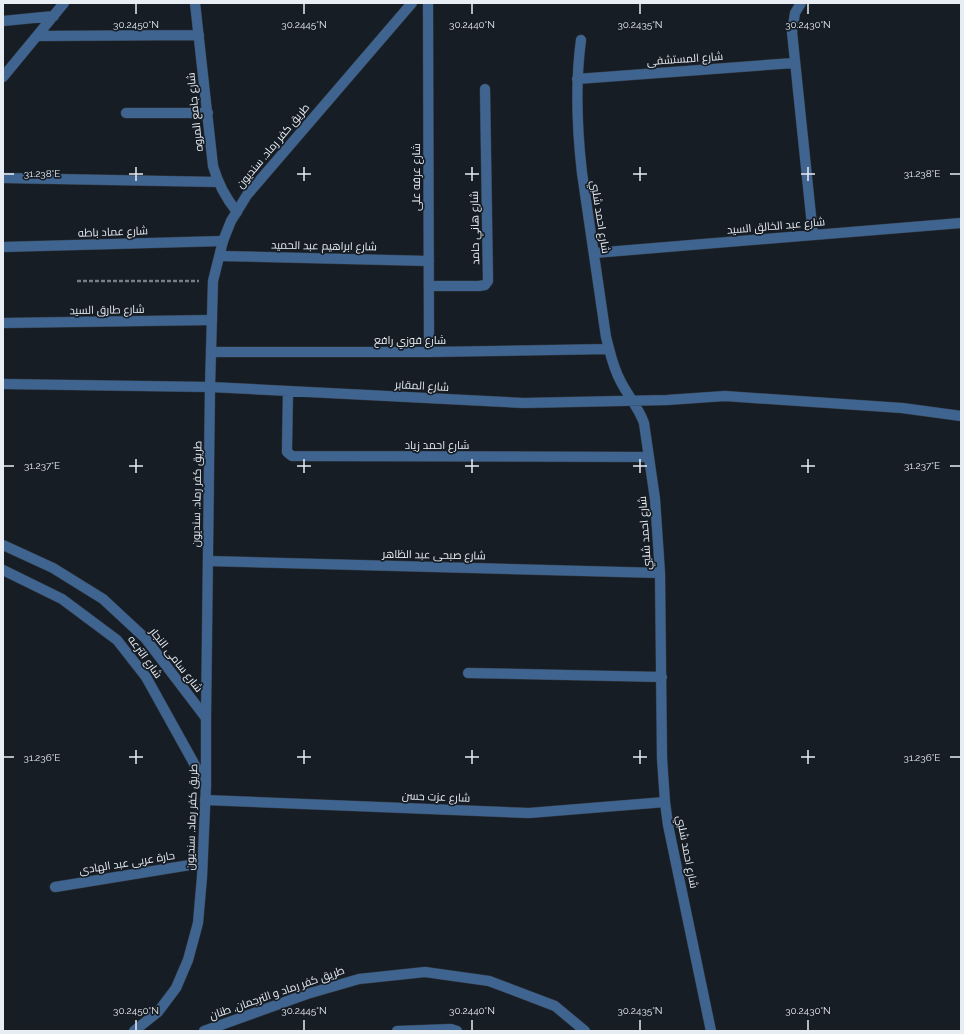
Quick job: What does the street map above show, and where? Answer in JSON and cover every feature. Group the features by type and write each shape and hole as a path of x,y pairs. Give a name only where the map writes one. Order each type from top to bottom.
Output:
{"street":[{"path":"3,77 64,3"},
{"name":"شارع جامع المروه","path":"195,3 213,166 218,182 226,198 237,212"},
{"name":"طريق كفر رماد, سنديون","path":"134,1031 158,1012 176,988 188,960 198,923 206,785 210,387 213,281 223,241 232,221 247,195 412,3"},
{"name":"شارع عرفه على","path":"428,3 429,352"},
{"path":"800,3 795,13 792,32 794,63 813,235"},
{"path":"3,21 54,16"},
{"path":"37,36 198,35"},
{"name":"شارع احمد شلبي","path":"581,40 577,79 578,146 609,349 621,383 640,411 644,423 655,499 660,573 662,758 665,802 668,825 711,1031"},
{"name":"شارع المستشفى","path":"577,79 794,63"},
{"name":"شارع هاني حامد","path":"429,286 485,285 488,281 486,89"},
{"path":"126,113 208,112"},
{"path":"3,178 218,182"},
{"name":"شارع عبد الخالق السيد","path":"594,253 961,223"},
{"name":"شارع عماد باطه","path":"3,247 223,241"},
{"name":"شارع ابراهيم عبد الحميد","path":"220,256 429,261"},
{"name":"شارع طارق السيد","path":"3,323 212,320"},
{"name":"شارع فوزي رافع","path":"211,352 429,352 609,349"},
{"name":"شارع المقابر","path":"3,384 210,387 524,403 667,400 725,396 902,408 961,416"},
{"name":"شارع احمد زياد","path":"288,391 287,452 292,456 649,457"},
{"name":"شارع سامى النجار","path":"3,545 53,568 103,599 145,638 206,718"},
{"name":"شارع صبحى عبد الظاهر","path":"208,561 660,573"},
{"name":"شارع الترعه","path":"3,570 62,599 117,640 146,677 206,785"},
{"path":"468,673 662,677"},
{"name":"شارع عزت حسن","path":"205,800 529,813 620,807 665,802"},
{"name":"حارة عربى عبد الهادى","path":"55,887 202,864"},
{"name":"طريق كفر رماد و الترجمان, طنان","path":"204,1031 307,994 359,979 425,972 489,981 555,1006 585,1031"},
{"path":"397,1031 457,1031"}],"path":[{"path":"77,282 213,281"}]}
